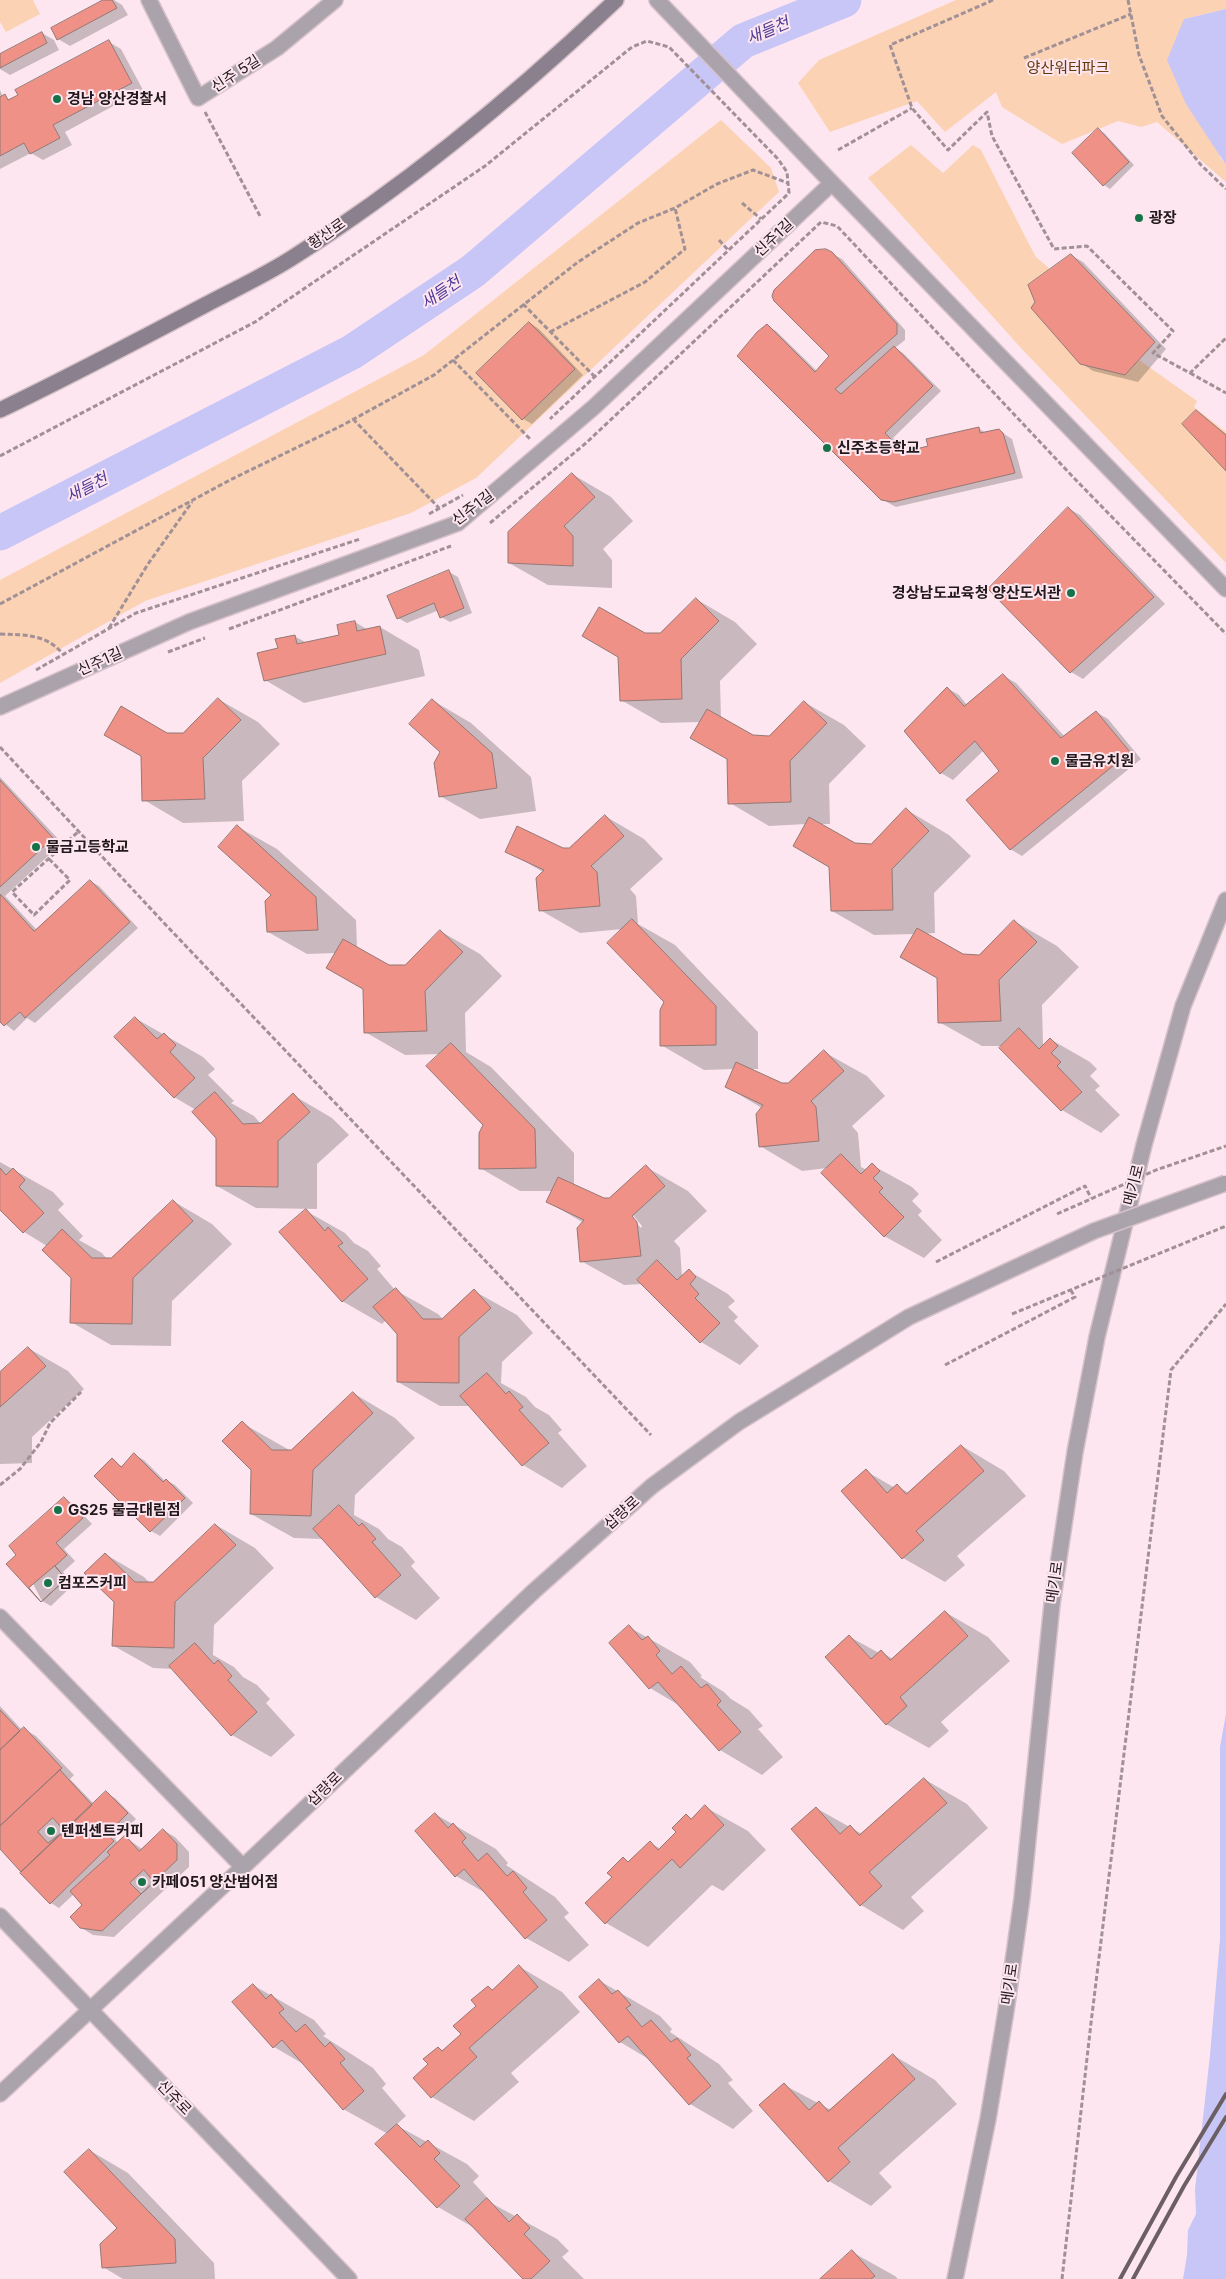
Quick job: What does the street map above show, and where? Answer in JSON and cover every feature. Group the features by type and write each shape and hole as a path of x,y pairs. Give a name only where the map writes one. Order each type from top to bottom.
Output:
{"main road":[{"name":"황산로","path":"0,410 89,367 294,257 391,190 452,142 563,50 616,0"}],"street":[{"name":"신주 5길","path":"150,0 198,98 276,48 335,0"},
{"path":"657,0 1226,589"},
{"name":"신주1길","path":"0,707 190,622 458,523 594,407 832,183"},
{"name":"메기로","path":"955,2279 986,2129 1006,2011 1022,1898 1052,1604 1075,1452 1095,1347 1144,1145 1183,1006 1226,900"},
{"name":"삽량로","path":"0,2094 244,1867 534,1591 652,1486 739,1422 909,1317 1094,1231 1226,1183"},
{"path":"0,1616 244,1867"},
{"name":"신주로","path":"0,1916 349,2279"}],"path":[{"path":"993,0 890,45 912,108 948,150 987,112 992,136 1054,248 1087,246 1172,331 1153,353 1226,393"},
{"path":"1128,0 1139,55 1162,116 1201,165 1226,189"},
{"path":"1024,58 1131,14"},
{"path":"0,456 255,322 485,166 632,47 647,41 669,47 778,159 787,172 788,193 544,425"},
{"path":"198,98 260,216"},
{"path":"838,150 912,108"},
{"path":"0,604 194,499 353,419 434,375 578,262 638,223 675,208 717,184 753,170 788,183"},
{"path":"742,203 761,219"},
{"path":"550,332 645,282 685,249 675,208"},
{"path":"490,523 586,443 821,222 837,226 1073,478 1226,634"},
{"path":"719,240 728,250"},
{"path":"523,304 595,377"},
{"path":"1190,373 1226,338"},
{"path":"453,360 530,439"},
{"path":"353,419 439,508"},
{"path":"523,445 537,432"},
{"path":"424,517 468,492"},
{"path":"108,628 148,564 194,499"},
{"path":"29,674 136,613 370,536"},
{"path":"229,629 451,546"},
{"path":"0,634 34,636 54,643 63,654"},
{"path":"0,748 651,1435"},
{"path":"49,859 70,880 34,915 12,892 79,831"},
{"path":"1057,1214 1156,1170 1226,1146"},
{"path":"936,1262 1085,1186 1091,1198"},
{"path":"1012,1314 1226,1226"},
{"path":"945,1365 1075,1297 1070,1289"},
{"path":"1062,2279 1091,2023 1171,1370 1226,1304"},
{"path":"0,1485 20,1469 41,1442 50,1423 81,1392"}],"green space":[{"path":"0,0 33,0 40,14 6,32 0,22"},
{"name":"양산워터파크","path":"956,0 1226,0 1226,9 1184,19 1220,157 1226,165 1226,182 1157,122 1141,127 1118,121 1062,144 1002,107 996,92 945,132 917,101 830,132 798,83 819,60"},
{"path":"721,120 771,168 779,192 476,478 411,513 145,601 0,683 0,580 424,355"},
{"path":"911,145 943,173 973,145 981,150 1036,257 1050,269 1028,285 1035,302 1031,308 1080,364 1125,375 1139,360 1197,401 1194,407 1226,432 1226,563 1021,348 868,178"}],"water":[{"path":"1226,9 1226,165 1186,104 1167,60 1184,19"},
{"path":"1226,1714 1226,2279 1183,2279 1187,2255 1188,2230 1196,2214 1195,2189 1210,2055 1220,1939 1220,1747"}],"building":[{"path":"103,0 112,0 117,8 57,40 51,28"},
{"path":"42,32 47,43 0,68 0,54"},
{"name":"경남 양산경찰서","path":"109,40 132,83 53,125 60,138 30,154 24,143 0,156 0,97 5,94 8,100 18,95 15,90"},
{"path":"1098,128 1129,162 1103,186 1072,153"},
{"path":"826,249 832,252 897,324 897,334 835,389 841,394 894,346 933,386 885,433 904,452 928,446 926,439 979,427 980,433 999,429 1003,433 1015,473 893,502 881,500 737,356 757,332 767,324 815,372 829,356 774,301 772,296 774,290 815,250"},
{"path":"1071,254 1155,342 1125,375 1080,364 1031,308 1035,302 1028,285"},
{"path":"529,322 575,369 522,420 476,373"},
{"path":"1196,410 1226,435 1226,471 1182,424"},
{"path":"572,473 595,497 564,526 573,536 573,566 508,563 508,532"},
{"name":"경상남도교육청 양산도서관","path":"1068,507 1154,597 1070,673 988,589"},
{"path":"449,570 464,608 440,618 434,603 397,619 387,596"},
{"path":"696,598 719,621 681,659 682,699 620,701 618,657 582,636 599,607 645,633 660,633"},
{"path":"355,621 357,631 380,626 386,654 264,681 257,653 278,648 275,639 295,635 297,644 339,635 337,625"},
{"name":"물금유치원","path":"1003,674 1061,738 1096,711 1130,752 1010,850 966,800 999,771 975,741 940,774 904,731 947,687 964,706"},
{"path":"218,698 241,720 203,758 205,799 142,801 141,756 104,735 121,706 167,733 183,733"},
{"path":"432,699 492,753 497,788 439,797 434,763 440,752 409,724"},
{"path":"804,701 827,723 790,761 791,802 728,804 727,759 690,738 707,709 753,735 769,736"},
{"path":"0,780 53,838 0,887"},
{"path":"906,808 929,831 892,869 893,910 831,911 829,867 793,846 809,817 855,843 871,844"},
{"path":"605,815 624,836 591,866 597,872 600,906 539,911 536,878 544,870 505,852 517,826 563,848 569,848"},
{"path":"237,825 316,897 318,930 267,932 265,901 271,895 218,847"},
{"path":"90,880 130,922 25,1018 20,1012 4,1026 0,1022 0,894 34,931"},
{"path":"632,919 716,1006 716,1045 660,1046 660,1010 664,1002 607,943"},
{"path":"1014,920 1037,942 999,980 1001,1021 938,1023 937,978 900,957 917,928 963,954 979,955"},
{"path":"440,930 463,952 425,991 427,1031 364,1033 363,989 326,968 343,939 389,965 405,965"},
{"path":"135,1017 157,1039 164,1033 176,1045 170,1052 195,1078 174,1098 114,1037"},
{"path":"1019,1028 1039,1049 1050,1038 1058,1046 1051,1053 1061,1062 1057,1066 1082,1092 1061,1111 999,1048"},
{"path":"451,1043 535,1129 536,1168 479,1169 479,1133 483,1125 426,1066"},
{"path":"824,1050 844,1071 811,1101 816,1107 819,1141 759,1147 756,1114 763,1105 725,1087 736,1062 782,1083 788,1083"},
{"path":"215,1092 243,1124 261,1123 293,1093 310,1112 278,1141 278,1187 216,1186 216,1138 192,1112"},
{"path":"841,1154 861,1174 872,1163 880,1171 873,1178 883,1188 879,1192 904,1217 884,1237 821,1173"},
{"path":"646,1165 665,1186 632,1216 637,1222 641,1256 580,1262 577,1228 584,1220 546,1202 558,1177 604,1198 609,1198"},
{"path":"0,1168 6,1175 13,1168 25,1180 19,1187 44,1213 23,1233 0,1210"},
{"path":"173,1200 193,1221 133,1278 132,1324 70,1323 71,1278 42,1250 62,1229 92,1258 111,1258"},
{"path":"306,1209 325,1231 328,1227 343,1243 338,1246 368,1279 342,1302 279,1232"},
{"path":"657,1260 677,1280 689,1269 696,1277 690,1284 699,1294 695,1298 720,1323 700,1343 637,1280"},
{"path":"396,1288 423,1319 442,1319 474,1289 491,1308 459,1337 459,1383 397,1382 397,1334 373,1307"},
{"path":"28,1347 46,1366 0,1407 0,1372"},
{"path":"487,1373 506,1394 509,1391 523,1407 519,1410 549,1443 522,1466 460,1396"},
{"path":"353,1392 373,1413 313,1470 311,1516 250,1514 251,1470 222,1441 242,1421 272,1450 291,1450"},
{"path":"961,1445 984,1471 916,1531 924,1540 902,1559 841,1491 866,1469 887,1493 897,1484 906,1494"},
{"path":"134,1453 163,1482 166,1479 185,1498 150,1532 94,1476 112,1458 121,1467"},
{"path":"64,1497 83,1518 56,1543 67,1555 55,1566 66,1579 41,1602 6,1564 16,1555 9,1546"},
{"path":"339,1505 359,1526 362,1523 376,1539 372,1542 401,1575 375,1598 313,1529"},
{"path":"215,1524 236,1545 175,1602 174,1648 112,1646 114,1602 84,1573 105,1553 135,1582 153,1582"},
{"name":"컴포즈커피","path":"55,1566 66,1579 41,1602 29,1588"},
{"path":"945,1611 968,1636 900,1697 907,1706 886,1725 825,1657 849,1635 871,1659 881,1650 890,1660"},
{"path":"629,1625 642,1640 648,1636 660,1651 656,1655 672,1674 681,1666 701,1688 707,1684 721,1701 717,1705 741,1732 719,1751 658,1682 649,1689 609,1643"},
{"path":"195,1643 214,1664 218,1660 232,1676 228,1680 257,1712 231,1736 169,1666"},
{"path":"0,1710 20,1731 0,1750"},
{"path":"24,1727 62,1768 0,1826 0,1750"},
{"path":"60,1770 92,1805 21,1872 0,1849 0,1826"},
{"path":"924,1778 947,1803 869,1872 882,1886 860,1906 791,1829 816,1807 840,1834 850,1825 859,1835"},
{"path":"106,1791 128,1813 107,1834 114,1841 50,1904 20,1873"},
{"path":"705,1805 724,1825 680,1868 672,1859 605,1924 585,1903 612,1877 607,1873 623,1857 628,1862 650,1841 658,1850 676,1832 672,1828 686,1814 691,1819"},
{"path":"435,1813 448,1828 453,1823 466,1838 462,1842 478,1861 487,1853 507,1876 513,1871 527,1888 523,1892 547,1920 525,1939 464,1869 455,1877 415,1831"},
{"name":"텐퍼센트커피","path":"53,1818 64,1831 48,1843 38,1832"},
{"path":"163,1829 177,1844 177,1860 102,1931 80,1928 70,1917 82,1905 70,1891 110,1855 107,1852 125,1835 139,1851"},
{"name":"카페051 양산범어점","path":"144,1870 154,1882 141,1894 130,1883"},
{"path":"519,1965 538,1987 469,2048 477,2057 431,2098 413,2078 428,2064 423,2059 438,2047 442,2051 461,2034 453,2026 476,2006 471,2000 488,1986 492,1990"},
{"path":"599,1979 612,1994 618,1990 631,2005 626,2008 642,2027 651,2020 671,2042 677,2038 691,2055 687,2058 711,2086 689,2105 628,2036 619,2043 579,1997"},
{"path":"253,1984 266,1999 271,1994 284,2009 279,2013 296,2032 305,2024 325,2047 330,2042 345,2059 340,2063 364,2091 343,2110 282,2040 273,2048 232,2002"},
{"path":"893,2054 915,2079 838,2148 850,2162 828,2182 759,2105 784,2083 809,2110 819,2101 828,2111"},
{"path":"397,2124 420,2147 428,2140 440,2153 434,2159 460,2186 437,2208 375,2144"},
{"path":"89,2149 175,2239 176,2263 102,2268 100,2244 117,2228 64,2172"},
{"path":"487,2198 509,2222 517,2214 530,2228 524,2234 550,2261 531,2279 523,2279 465,2219"},
{"path":"852,2250 875,2276 871,2279 820,2279"}],"waterway":[{"name":"새들천","path":"0,533 352,352 473,271 743,41 844,0"}],"railway":[{"path":"1120,2279 1176,2177 1226,2094"},
{"path":"1133,2279 1184,2186 1226,2117"}],"place":[{"name":"경남 양산경찰서","path":"57,99"},
{"name":"광장","path":"1139,218"},
{"name":"신주초등학교","path":"827,448"},
{"name":"경상남도교육청 양산도서관","path":"1071,593"},
{"name":"물금유치원","path":"1055,761"},
{"name":"물금고등학교","path":"36,847"},
{"name":"GS25 물금대림점","path":"58,1510"},
{"name":"컴포즈커피","path":"48,1583"},
{"name":"텐퍼센트커피","path":"51,1831"},
{"name":"카페051 양산범어점","path":"142,1882"}]}
